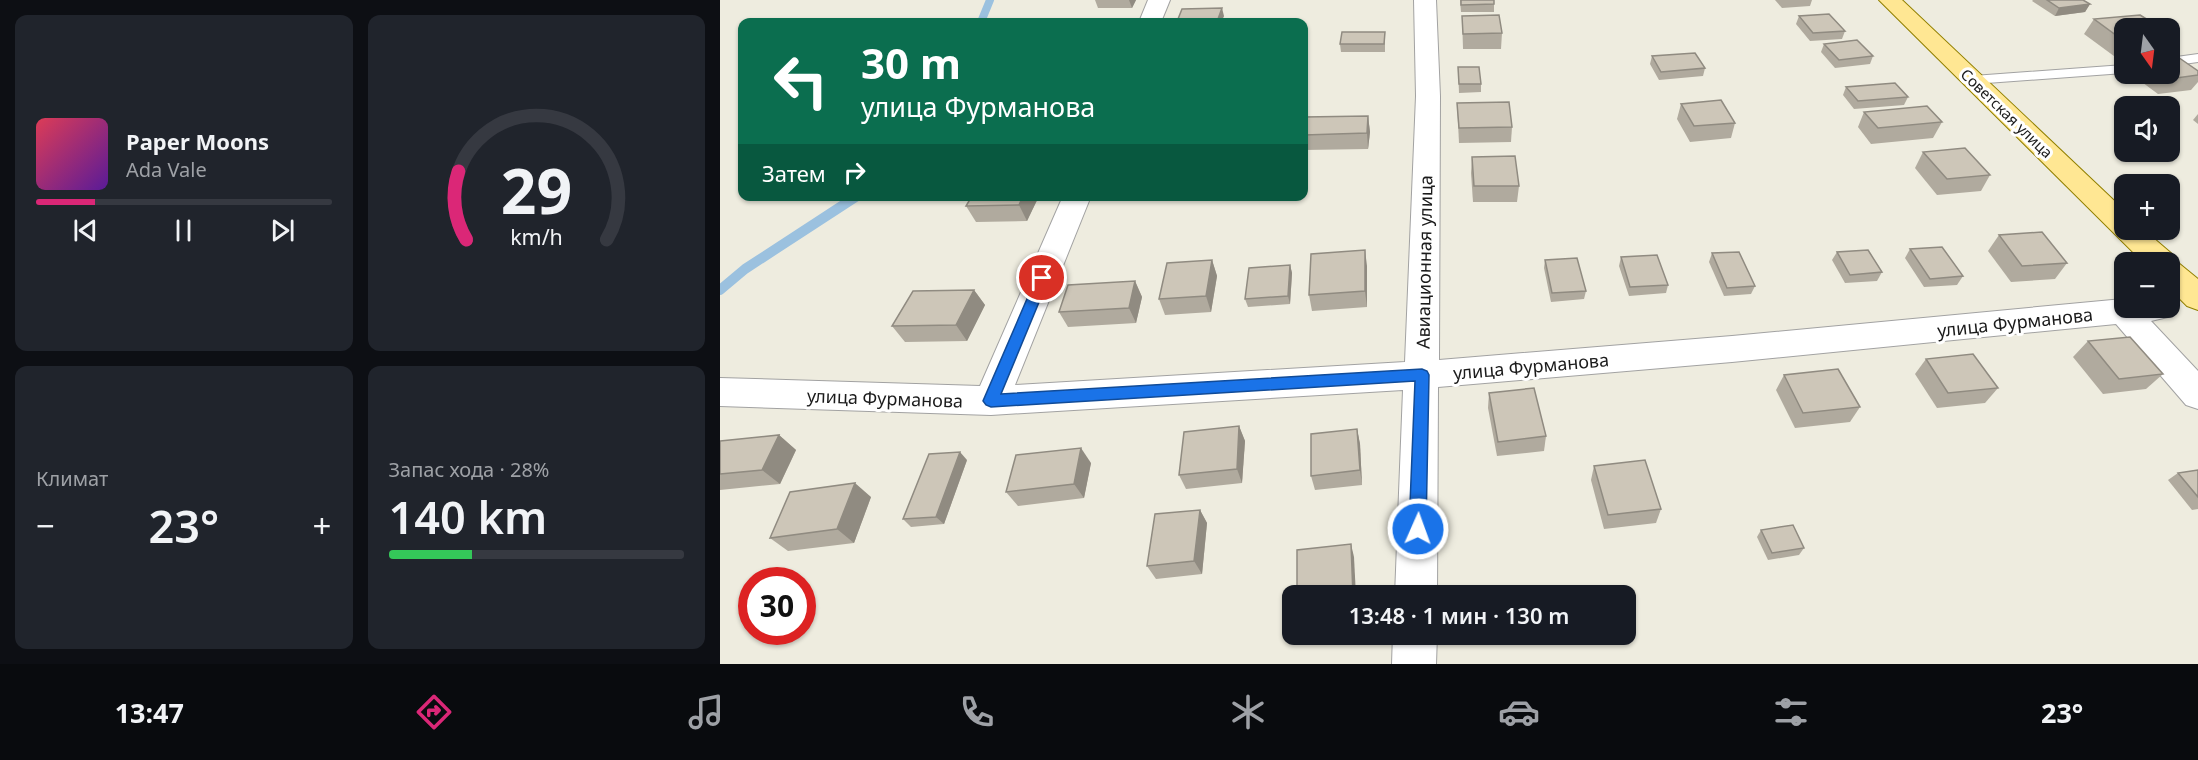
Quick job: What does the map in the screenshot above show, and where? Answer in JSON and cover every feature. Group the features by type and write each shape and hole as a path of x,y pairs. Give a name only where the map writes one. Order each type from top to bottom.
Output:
{"main road":[{"name":"Советская улица","path":"1890,0 2114,217"},
{"name":"Советская улица","path":"2138,240 2150,252"},
{"path":"2180,281 2198,298"}],"street":[{"path":"1152,18 1159,0"},
{"name":"Авиационная улица","path":"1416,585 1428,96 1425,0"},
{"path":"991,401 1075,201"},
{"path":"2180,306 2198,304"},
{"name":"улица Фурманова","path":"720,392 991,401 1422,375 1732,349 2114,312"},
{"path":"2128,318 2198,395"},
{"path":"1414,664 1415,645"}],"lane":[{"path":"2180,60 2198,58"},
{"path":"1972,80 2114,70"}],"building":[{"path":"1461,0 1494,0 1494,4 1461,5"},
{"path":"2047,0 2083,0 2090,4 2059,8"},
{"path":"1222,8 1218,18 1178,18 1182,9"},
{"path":"1829,14 1845,31 1813,33 1799,16"},
{"path":"1499,15 1502,33 1463,34 1462,16"},
{"path":"2140,15 2145,18 2114,18 2114,34 2094,19"},
{"path":"1342,32 1385,32 1384,44 1340,44"},
{"path":"1857,40 1873,56 1839,60 1824,44"},
{"path":"1695,53 1705,68 1661,72 1652,56"},
{"path":"2180,58 2198,71 2198,75 2180,77"},
{"path":"1458,67 1479,67 1481,84 1459,84"},
{"path":"1895,83 1908,97 1858,101 1846,87"},
{"path":"1721,100 1735,123 1694,126 1681,104"},
{"path":"1509,102 1512,127 1459,128 1457,103"},
{"path":"1927,106 1942,122 1878,128 1864,112"},
{"path":"1368,116 1367,133 1308,135 1308,117"},
{"path":"1965,148 1990,175 1947,179 1923,152"},
{"path":"1515,156 1519,186 1474,186 1472,157"},
{"path":"969,201 1021,201 1019,205 966,206"},
{"path":"2042,232 2067,263 2022,266 1999,235"},
{"path":"1942,247 1963,276 1930,279 1910,249"},
{"path":"1365,250 1365,291 1309,295 1311,254"},
{"path":"1868,250 1882,272 1850,275 1837,252"},
{"path":"1739,252 1755,286 1727,288 1712,253"},
{"path":"1657,255 1668,285 1630,287 1621,257"},
{"path":"1577,258 1586,291 1552,293 1545,260"},
{"path":"1212,260 1206,296 1159,299 1167,263"},
{"path":"1290,265 1288,296 1245,299 1249,268"},
{"path":"1135,281 1129,308 1059,312 1068,285"},
{"path":"974,290 956,325 892,326 913,291"},
{"path":"2130,337 2163,374 2119,379 2088,341"},
{"path":"1973,354 1998,388 1948,393 1926,359"},
{"path":"1838,369 1860,407 1803,413 1784,375"},
{"path":"1534,388 1546,436 1498,442 1489,393"},
{"path":"1239,426 1237,469 1179,475 1184,432"},
{"path":"1357,429 1360,470 1311,476 1311,434"},
{"path":"779,435 762,470 720,474 720,441"},
{"path":"1081,448 1074,484 1006,492 1016,455"},
{"path":"960,452 936,517 903,519 929,454"},
{"path":"1645,460 1661,509 1608,515 1594,466"},
{"path":"2198,470 2198,497 2178,473"},
{"path":"855,483 837,529 770,538 790,492"},
{"path":"1200,510 1194,561 1147,566 1155,514"},
{"path":"1793,525 1804,548 1772,553 1761,530"},
{"path":"1351,544 1353,585 1297,585 1297,550"}],"waterway":[{"path":"983,18 990,0"},
{"path":"720,290 745,269 849,201"}],"route":[{"path":"1042,278 991,401 1422,375 1418,529"}]}
